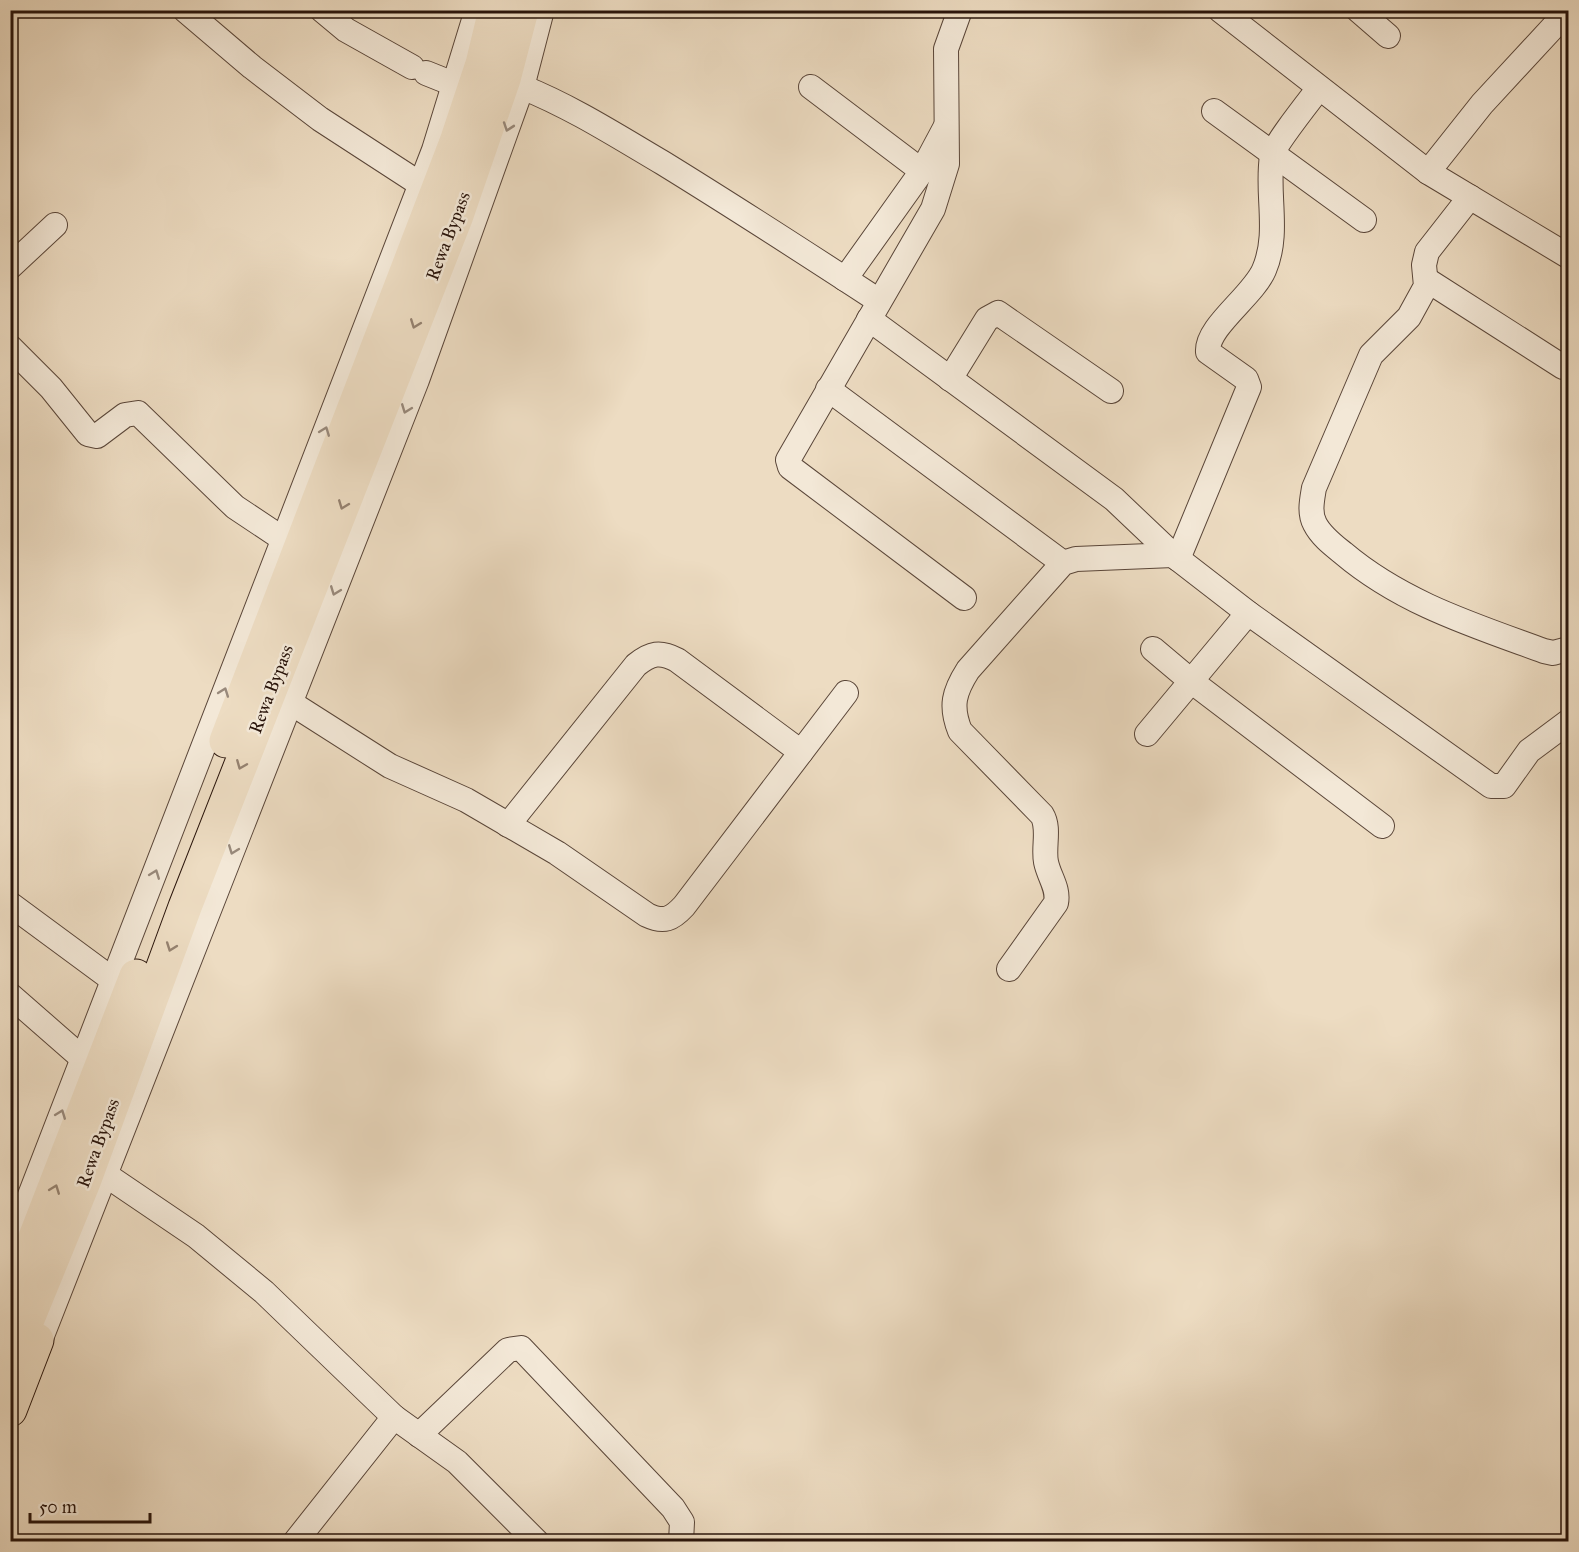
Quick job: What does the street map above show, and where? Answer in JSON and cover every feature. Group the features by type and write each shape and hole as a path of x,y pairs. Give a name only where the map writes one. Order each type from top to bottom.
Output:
{"highway":[{"name":"Rewa Bypass","path":"22,1285 456,142 482,64 495,10"},
{"name":"Rewa Bypass","path":"22,1285 185,907 456,218 504,79 522,10"},
{"path":"10,1410 22,1359 43,1318 22,1285"}],"street":[{"path":"185,10 252,67 320,119 420,184"},
{"path":"322,10 346,30 419,70 456,85"},
{"path":"10,1247 420,184 456,85 477,10"},
{"path":"22,1359 106,1175 417,380 522,87 542,10"},
{"path":"960,10 946,50 947,164 940,192 788,460 790,467 964,598"},
{"path":"1220,10 1428,172 1569,256"},
{"path":"1358,10 1388,36"},
{"path":"1428,172 1482,104 1569,11"},
{"path":"522,87 556,101 606,129 773,230 845,279 874,310 950,379 1114,499 1175,557 1248,613 1495,788 1508,782 1538,742 1569,722"},
{"path":"811,87 922,171"},
{"path":"1175,557 1249,387 1246,379 1213,357 1208,346 1212,333 1254,287 1268,261 1273,231 1272,153 1319,88"},
{"path":"1214,111 1364,220"},
{"path":"845,279 922,171 946,126"},
{"path":"1470,197 1428,252 1424,265 1427,280 1423,292 1405,323 1374,351 1367,362 1314,488 1311,510 1314,524 1327,540 1353,562 1402,595 1437,611 1544,651 1553,653 1569,650"},
{"path":"10,267 55,225"},
{"path":"1427,280 1563,367"},
{"path":"950,379 987,319 998,313 1111,391"},
{"path":"10,347 51,388 88,434 97,436 125,415 138,412 235,507 283,539"},
{"path":"828,388 1063,562"},
{"path":"1009,969 1056,903 1057,890 1046,859 1045,822 1042,815 960,731 953,715 953,700 968,670 1063,562 1076,559 1175,557"},
{"path":"1147,734 1248,613"},
{"path":"1153,649 1191,681 1382,826"},
{"path":"508,825 636,665 647,656 657,653 677,660 801,752"},
{"path":"291,703 390,766 460,796 557,854 647,915 656,919 668,919 684,906 846,693"},
{"path":"10,904 113,980"},
{"path":"10,995 82,1058"},
{"path":"106,1175 196,1236 256,1285 394,1417 457,1462 537,1542"},
{"path":"419,1435 508,1350 521,1348 673,1508 681,1522 681,1542"},
{"path":"295,1542 394,1417"}]}
